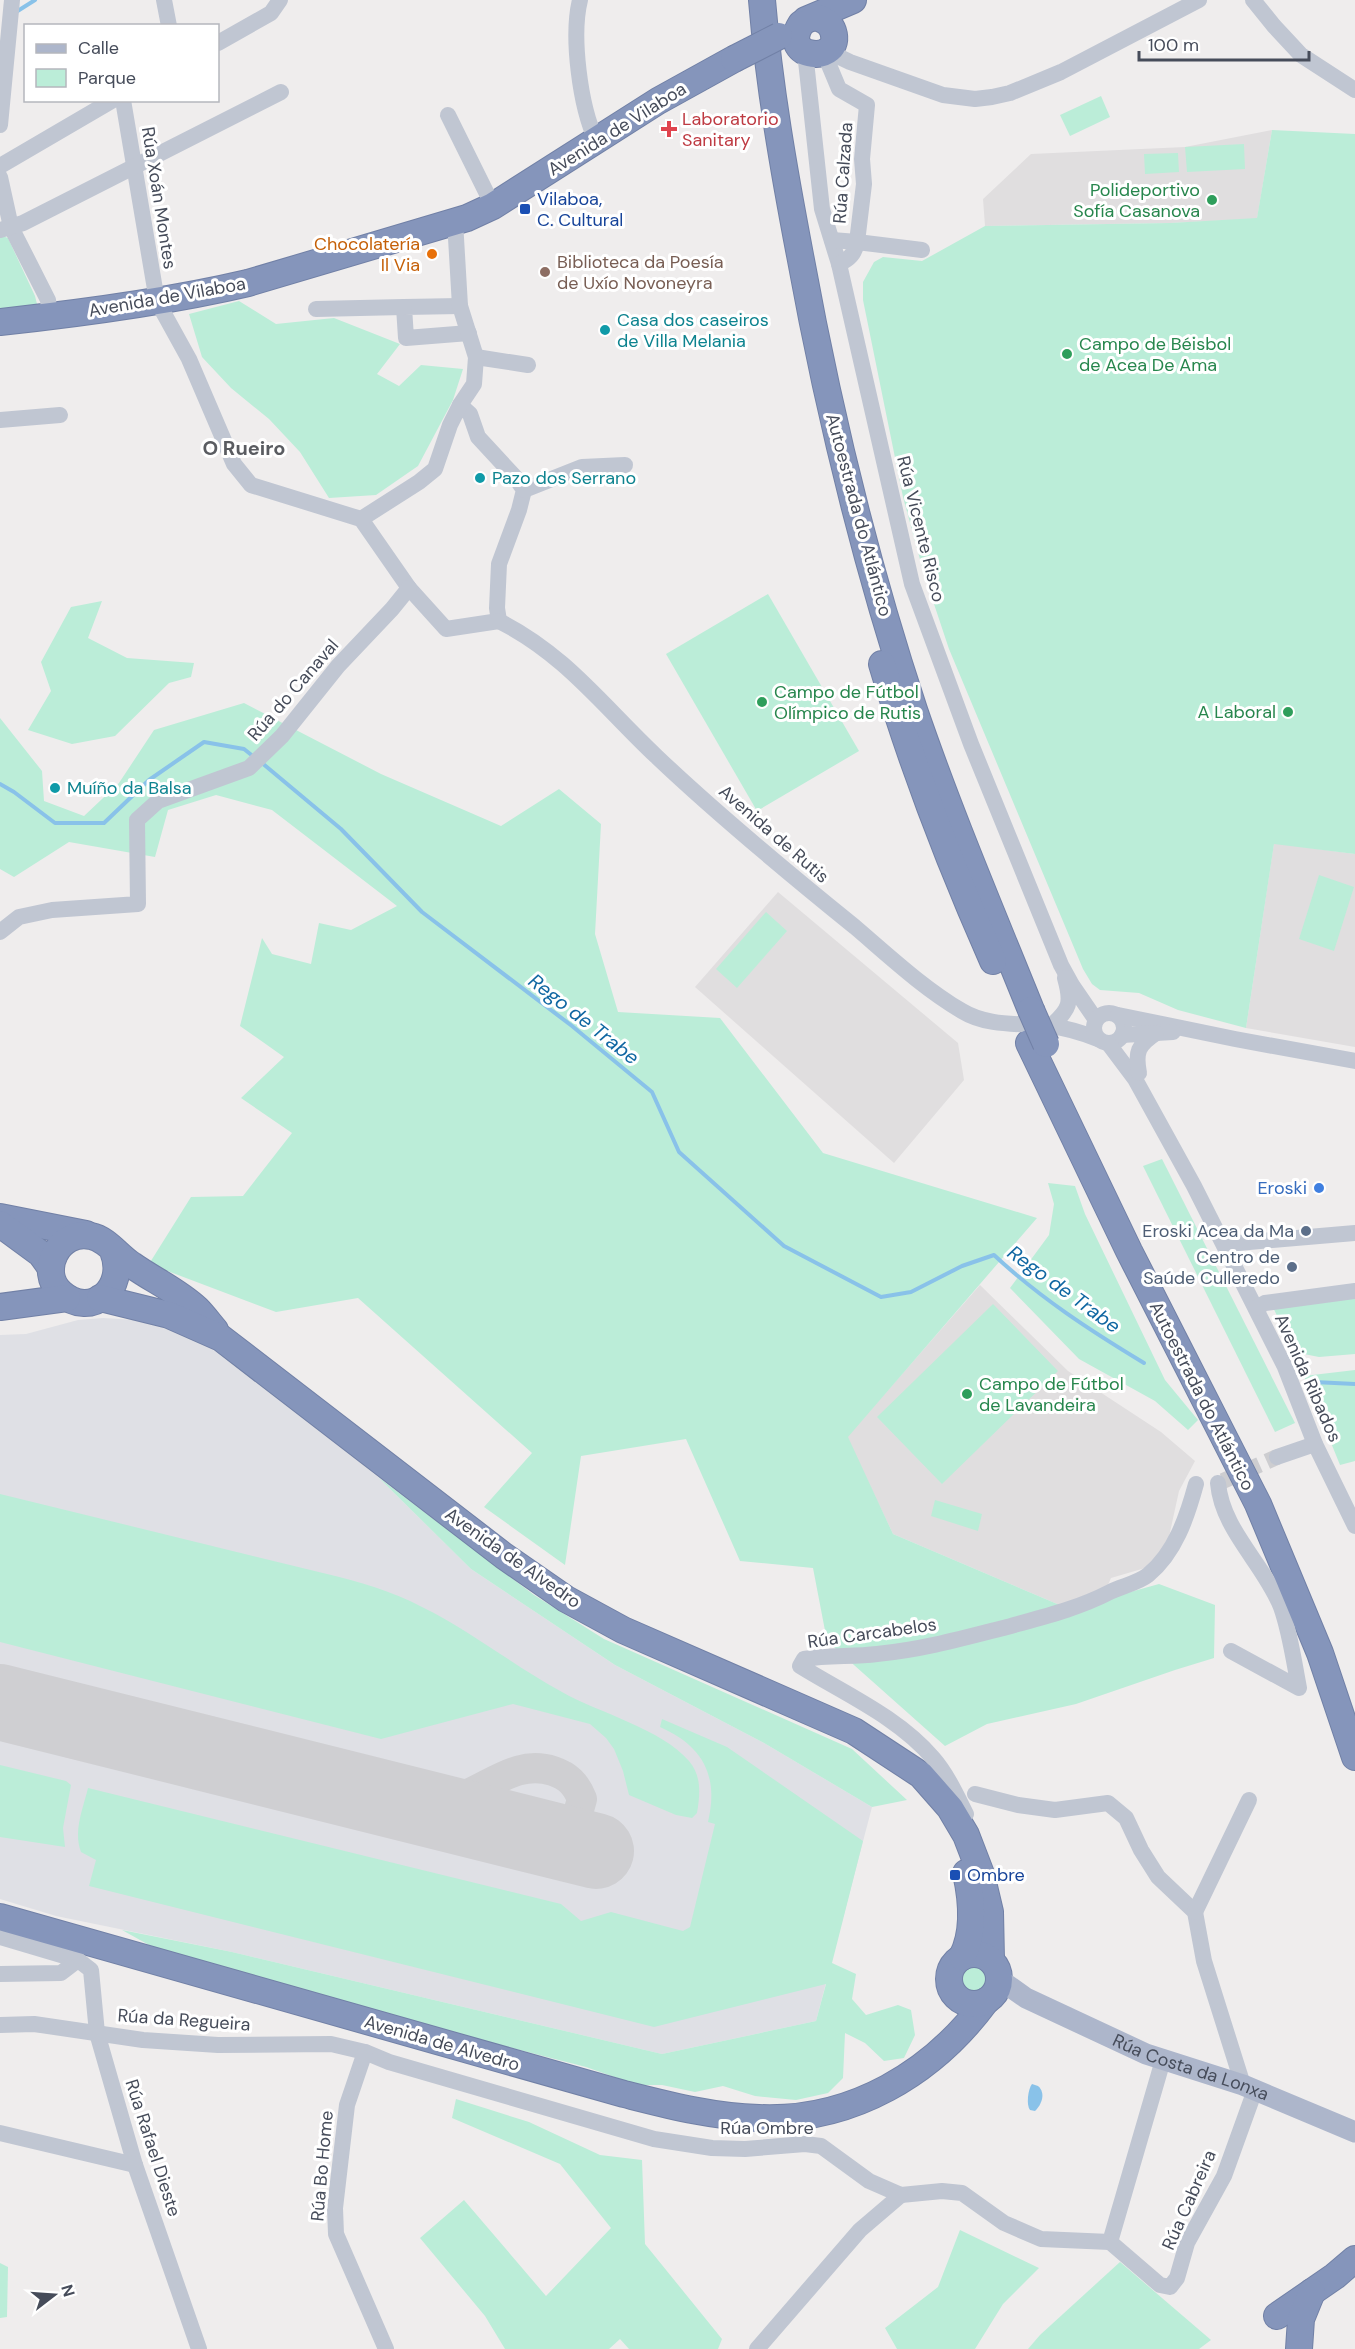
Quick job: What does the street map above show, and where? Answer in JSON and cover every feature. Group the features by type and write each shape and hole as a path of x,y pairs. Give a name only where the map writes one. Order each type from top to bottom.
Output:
{"highway":[{"name":"Autoestrada do Atlántico","path":"747,0 758,111 793,308 854,571 901,728 957,880 1023,1009"},
{"name":"Autoestrada do Atlántico","path":"762,0 764,31 790,204 816,345 854,503 882,606 914,709 1023,1009"},
{"name":"Avenida de Vilaboa","path":"0,322 157,301 248,283 455,221 493,207 596,140 734,59 821,29"},
{"path":"1023,1009 1042,1038"},
{"name":"Autoestrada do Atlántico","path":"1042,1038 1140,1239 1273,1502 1309,1584 1355,1707"},
{"name":"Autoestrada do Atlántico","path":"1042,1038 1129,1251 1258,1504 1320,1653 1355,1757"},
{"path":"0,1217 99,1238 113,1251 118,1261 115,1283 109,1292 100,1298 89,1302 78,1302 57,1283 41,1254 0,1224"},
{"path":"57,1283 53,1257 58,1247 67,1239 78,1235 90,1235"},
{"name":"Avenida de Alvedro","path":"0,1917 624,2094 680,2108 761,2119 831,2111 859,2102 906,2079 969,2024 992,1984 990,1912 981,1874 966,1835 950,1808 921,1775 854,1731 623,1630 566,1599 504,1556 221,1338 196,1308 113,1251"},
{"path":"0,1299 20,1297 57,1283"},
{"path":"0,1307 57,1283"},
{"name":"Avenida de Alvedro","path":"100,1298 170,1315 221,1338"},
{"name":"Avenida de Alvedro","path":"900,1761 930,1796 952,1831 961,1855 967,1876 971,1914 967,1946 962,1956"},
{"path":"977,1954 992,1984 970,2004 955,1996 948,1982 951,1967 962,1956 977,1954"},
{"name":"Avenida de Alvedro","path":"886,2089 930,2049 945,2029 955,1996"},
{"path":"1277,2316 1335,2276 1355,2259"},
{"path":"1299,2349 1301,2319 1312,2292"}],"main road":[{"name":"Rúa Costa da Lonxa","path":"992,1984 1146,2054 1249,2088 1355,2132"}],"street":[{"path":"164,0 169,24"},
{"path":"219,42 272,13 280,0"},
{"path":"580,0 575,24 580,78 590,128 596,140"},
{"path":"821,29 858,64 944,95 975,99 1010,93 1061,72 1199,0"},
{"path":"1253,0 1301,55 1355,90"},
{"path":"0,125 16,1"},
{"name":"Rúa Vicente Risco","path":"821,29 807,85 822,209 839,264 912,584 971,744 1061,965 1103,1017"},
{"name":"Rúa Calzada","path":"821,29 838,89 867,105 862,159 864,184 856,242"},
{"path":"5,228 23,223 135,168 281,92"},
{"path":"0,166 110,102"},
{"name":"Rúa Xoán Montes","path":"123,102 157,301 189,359 234,464 251,485 361,519"},
{"path":"448,115 493,207"},
{"path":"0,177 5,228 48,300 50,317"},
{"path":"455,221 460,306 476,357 474,384 460,405 450,425 435,469 419,482 361,519 409,588 446,629 498,621 499,564 524,490 516,477 478,437 470,414 460,405"},
{"path":"832,240 922,250"},
{"path":"839,264 850,259 856,249 856,242"},
{"path":"316,309 460,306"},
{"path":"404,307 406,338 469,333"},
{"path":"476,357 528,365"},
{"path":"0,420 60,415"},
{"path":"524,490 582,467 625,465"},
{"name":"Rúa do Canaval","path":"0,932 19,917 52,910 138,904 137,820 158,801 249,768 282,736 338,666 409,588"},
{"name":"Avenida de Rutis","path":"498,621 526,635 562,662 656,756 770,858 929,988 963,1012 1007,1024 1042,1038 1082,1033 1112,1039 1192,1031"},
{"path":"1042,1038 1065,1013 1068,990 1061,965"},
{"path":"1103,1017 1124,1024 1112,1039 1094,1031 1103,1017"},
{"name":"Avenida de Rutis","path":"1042,1038 1103,1017 1355,1061"},
{"path":"1139,1073 1136,1058 1139,1050 1144,1041 1156,1033"},
{"name":"Avenida Ribados","path":"1112,1039 1139,1073 1158,1119"},
{"name":"Avenida Ribados","path":"1112,1039 1158,1119 1256,1308 1285,1367 1315,1444 1355,1526"},
{"path":"1226,1250 1238,1244 1355,1233"},
{"path":"1256,1308 1265,1303 1355,1291"},
{"path":"1277,1457 1315,1444"},
{"name":"Rúa Carcabelos","path":"966,1835 969,1820 935,1760 917,1742 886,1719 845,1691 800,1666 804,1659 876,1655 969,1638 1042,1619 1095,1600 1146,1577 1169,1551 1190,1509 1211,1485 1281,1607 1299,1689 1231,1652"},
{"path":"975,1794 1018,1805 1055,1810 1108,1803 1126,1818 1141,1850 1158,1877 1195,1912"},
{"path":"1249,1800 1195,1912 1204,1961 1249,2088"},
{"path":"0,1937 78,1960"},
{"path":"0,1974 62,1973 78,1960"},
{"name":"Rúa Rafael Dieste","path":"78,1960 91,1970 98,2033 135,2165 199,2349"},
{"name":"Rúa da Regueira","path":"0,2025 34,2024 143,2040 218,2045 331,2044 365,2052"},
{"name":"Rúa Ombre","path":"365,2052 389,2062 654,2139 712,2148 745,2149 805,2144 820,2146 869,2181 901,2195 942,2191 962,2193 1004,2223 1041,2239 1110,2242"},
{"name":"Rúa Bo Home","path":"365,2052 347,2105 335,2208 336,2234 386,2349"},
{"path":"1110,2242 1163,2060"},
{"name":"Rúa Cabreira","path":"1110,2242 1160,2285 1170,2287 1178,2278 1187,2243 1224,2176 1249,2088"},
{"path":"0,2133 135,2165"},
{"path":"757,2349 860,2230 901,2195"}],"shaded area":[{"path":"1272,130 1257,219 985,226 983,199 1031,154 1185,147"},
{"path":"1274,843 1355,854 1355,1047 1246,1028"},
{"path":"778,892 958,1043 964,1080 894,1163 695,987"},
{"path":"980,1285 1068,1371 1161,1432 1195,1461 1179,1491 1167,1546 1152,1566 1111,1578 1107,1587 1069,1609 893,1534 847,1437"},
{"path":"103,1318 138,1320 190,1335 226,1354 378,1477 471,1569 615,1665 764,1743 872,1807 816,2021 662,2054 232,1952 56,1916 0,1899 0,1335 26,1334 78,1320"}],"green space":[{"path":"1101,96 1110,117 1070,136 1060,115"},
{"path":"1272,130 1355,134 1355,854 1274,844 1246,1028 1178,1010 1139,993 1100,990 1092,984 1083,969 949,649 924,574 903,497 863,300 863,282 874,262 883,257 922,261 985,226 1170,223 1257,218"},
{"path":"1244,144 1245,169 1187,172 1185,147"},
{"path":"1178,153 1179,172 1145,174 1144,154"},
{"path":"0,235 8,238 35,296 37,304 30,312 0,314"},
{"path":"239,301 276,324 334,318 400,344 377,374 399,386 421,365 463,369 453,400 418,466 376,495 329,498 300,452 269,419 231,388 202,357 189,314"},
{"name":"Campo de Fútbol Olímpico de Rutis","path":"768,594 859,751 757,811 666,654"},
{"path":"102,601 88,638 127,658 194,663 191,677 169,683 115,736 72,744 28,730 51,691 41,662 71,607"},
{"path":"244,703 381,774 501,826 559,789 601,824 595,934 618,1012 720,1018 823,1153 1037,1218 848,1437 893,1534 1069,1609 1159,1584 1215,1605 1214,1658 1076,1704 987,1724 945,1746 827,1641 813,1568 740,1561 686,1439 581,1456 565,1565 484,1507 532,1453 358,1298 276,1312 149,1264 191,1197 243,1196 292,1133 241,1098 284,1057 240,1026 262,938 272,954 311,964 319,923 351,930 397,906 272,810 216,795 168,810 155,857 69,842 14,877 0,869 0,718 42,771 44,801 84,816 119,783 154,730"},
{"path":"1319,875 1354,887 1334,951 1299,939"},
{"path":"766,912 787,931 737,988 716,969"},
{"path":"1162,1159 1295,1423 1275,1432 1143,1166"},
{"path":"1048,1183 1075,1186 1085,1214 1165,1380 1198,1420 1188,1430 1155,1401 1079,1359 1010,1288 1049,1235 1054,1204"},
{"path":"1355,1296 1355,1354 1319,1357 1304,1354 1296,1357 1272,1305"},
{"name":"Campo de Fútbol de Lavandeira","path":"993,1304 1058,1371 942,1484 877,1417"},
{"path":"1355,1370 1355,1461 1340,1465 1304,1376"},
{"path":"378,1477 534,1595 604,1639 852,1749 907,1800 872,1807 764,1743 615,1665 471,1569"},
{"path":"0,1494 339,1577 411,1601 440,1616 562,1692 647,1731 677,1750 689,1761 698,1779 697,1813 692,1818 676,1815 629,1795 614,1749 606,1738 590,1724 513,1704 381,1739 0,1642"},
{"path":"935,1500 982,1514 978,1531 931,1516"},
{"path":"662,1719 727,1747 863,1841 832,1963 856,1974 852,1999 866,2015 898,2005 911,2010 915,2035 904,2058 884,2061 865,2043 845,2033 843,2078 828,2093 796,2100 755,2096 723,2086 695,2092 662,2085 637,2085 586,2067 402,2023 317,1993 234,1975 158,1950 122,1930 232,1952 662,2054 816,2021 826,1984 654,2027 89,1886 96,1860 81,1852 78,1836 88,1788 561,1904 581,1921 611,1912 683,1931 690,1927 715,1824 708,1822 711,1790 704,1764 687,1743 660,1727"},
{"path":"0,1765 66,1781 71,1785 63,1828 65,1847 0,1837"},
{"path":"974,1963 986,1968 991,1980 986,1992 974,1997 962,1992 957,1980 962,1968"},
{"path":"456,2099 529,2122 600,2155 642,2160 645,2244 722,2339 718,2349 629,2349 620,2339 609,2349 505,2349 485,2316 420,2238 464,2200 546,2296 611,2228 560,2164 452,2118"},
{"path":"960,2230 1039,2268 1003,2304 975,2349 897,2349 885,2328 938,2287"},
{"path":"1120,2262 1211,2340 1199,2349 1028,2349 1040,2335"},
{"path":"0,2263 8,2267 7,2317 0,2318"}],"water":[{"path":"1032,2084 1038,2086 1042,2092 1040,2105 1035,2111 1030,2110 1028,2105"}],"waterway":[{"path":"16,12 35,0"},
{"name":"Rego de Trabe","path":"0,784 55,823 104,823 149,780 204,742 244,749 254,757"},
{"name":"Rego de Trabe","path":"262,763 341,829 422,912 572,1026 652,1092 679,1152 784,1246 881,1297 911,1292 962,1266 994,1255 1029,1286 1066,1313 1144,1363"},
{"name":"Rego de Trabe","path":"1314,1382 1355,1384"}],"taxiway":[{"path":"404,1802 424,1804 444,1802 470,1793 516,1771 540,1768 553,1771 571,1781 582,1799 572,1835 566,1843"}],"runway":[{"path":"0,1702 596,1851"}],"tunnel":[{"path":"1223,1481 1277,1457"}],"place":[{"name":"Laboratorio Sanitary","path":"669,129"},
{"name":"Polideportivo Sofía Casanova","path":"1212,200"},
{"name":"Vilaboa, C. Cultural","path":"525,209"},
{"name":"Chocolatería Il Via","path":"432,254"},
{"name":"Biblioteca da Poesía de Uxío Novoneyra","path":"545,272"},
{"name":"Casa dos caseiros de Villa Melania","path":"605,330"},
{"name":"Campo de Béisbol de Acea De Ama","path":"1067,354"},
{"name":"Pazo dos Serrano","path":"480,478"},
{"name":"Campo de Fútbol Olímpico de Rutis","path":"762,702"},
{"name":"A Laboral","path":"1288,712"},
{"name":"Muíño da Balsa","path":"55,788"},
{"name":"Eroski","path":"1319,1188"},
{"name":"Eroski Acea da Ma","path":"1306,1231"},
{"name":"Centro de Saúde Culleredo","path":"1292,1267"},
{"name":"Campo de Fútbol de Lavandeira","path":"967,1394"},
{"name":"Ombre","path":"955,1875"}],"district":[{"name":"O Rueiro","path":"244,448"}]}
